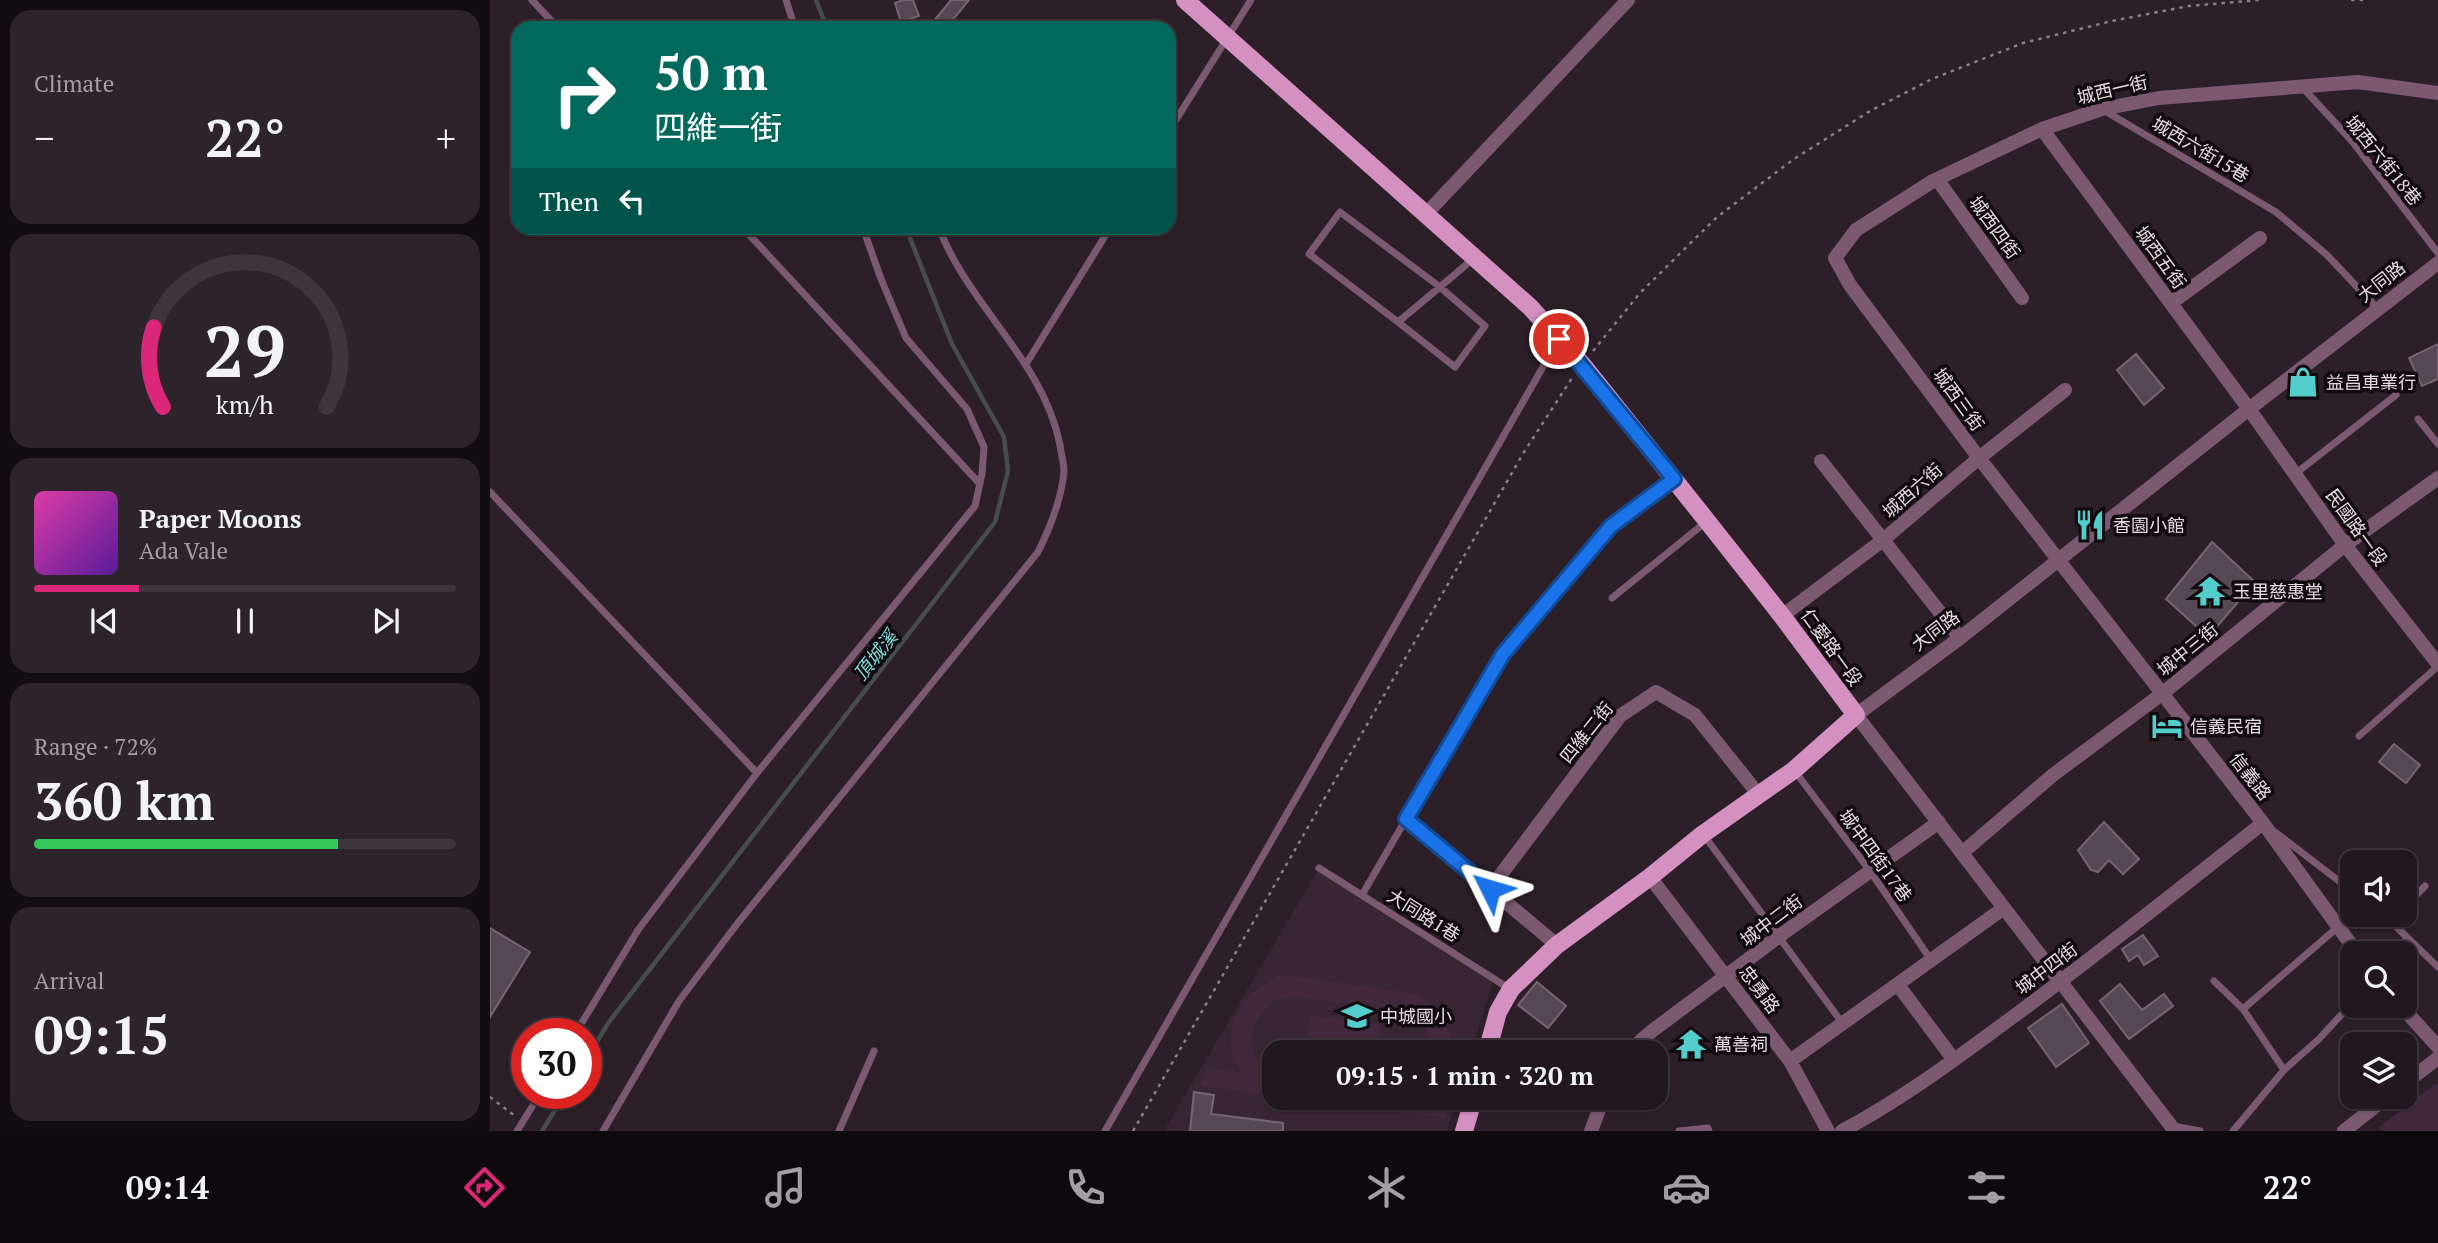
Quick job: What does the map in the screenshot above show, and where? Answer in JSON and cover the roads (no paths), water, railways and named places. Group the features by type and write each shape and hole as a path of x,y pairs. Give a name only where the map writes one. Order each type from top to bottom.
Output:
{"main road":[{"name":"仁愛路一段","path":"1185,0 1530,307 1582,364 1674,479 1856,715"},
{"name":"大同路","path":"1490,1040 1498,1012 1511,989 1557,945 1650,877 1703,834 1794,770 1856,715"},
{"path":"1464,1131 1470,1110"}],"street":[{"path":"1426,214 1628,0"},
{"name":"城西一街","path":"1835,258 1856,230 1937,180 2042,129 2102,109 2159,98 2358,82 2438,93"},
{"name":"城西五街","path":"2042,129 2249,409"},
{"name":"城西四街","path":"1937,180 2022,298"},
{"path":"2171,303 2260,238"},
{"name":"城西三街","path":"1835,258 1850,285 2058,559"},
{"name":"大同路","path":"1856,715 1960,638 2438,263"},
{"name":"城西六街","path":"1782,616 1883,540 1979,458 2065,390"},
{"name":"民國路一段","path":"2249,409 2345,545 2438,665"},
{"path":"1821,461 1960,638"},
{"name":"城中三街","path":"1962,853 2053,775 2163,693 2345,545 2438,478"},
{"path":"1557,945 1406,819 1503,654 1611,526 1674,479"},
{"name":"信義路","path":"2058,559 2263,823 2349,941"},
{"name":"四維二街","path":"1490,889 1620,716 1656,692 1695,715 1759,795"},
{"name":"仁愛路一段","path":"1856,715 2173,1129"},
{"name":"城中二街","path":"1642,1040 1778,937 1938,822"},
{"name":"城中四街","path":"1842,1131 1885,1108 2061,982 2263,823"},
{"name":"忠勇路","path":"1650,877 1790,1061 1828,1131"},
{"path":"1790,1061 1844,1025 2004,908"},
{"path":"1898,985 1954,1060"},
{"path":"2412,1018 2438,1047"},
{"path":"2417,1074 2438,1058"},
{"path":"2344,1131 2372,1109"},
{"path":"1591,1131 1599,1110"}],"lane":[{"path":"532,0 552,21"},
{"path":"786,0 793,21"},
{"path":"1176,120 1251,0"},
{"name":"城西六街18巷","path":"2303,88 2352,141 2438,253"},
{"name":"城西六街15巷","path":"2102,109 2197,163 2284,218 2327,254 2378,309"},
{"path":"1340,212 1440,286 1485,326 1455,367 1309,254 1340,212"},
{"path":"749,235 980,484"},
{"path":"585,1018 638,930 757,773 975,506 984,447 967,409 906,338 865,235"},
{"path":"603,1131 679,1001 737,924 1038,552 1056,516 1064,470 1055,420 1026,364 962,275 942,235"},
{"path":"1026,364 1106,235"},
{"path":"1398,322 1474,257"},
{"path":"1105,1131 1559,339"},
{"path":"2295,474 2396,395"},
{"path":"2418,419 2438,444"},
{"path":"490,492 757,773"},
{"path":"1612,598 1707,521"},
{"path":"2359,736 2438,665"},
{"name":"城中四街17巷","path":"1794,770 1870,871 1931,960"},
{"path":"1362,895 1406,819"},
{"path":"2263,823 2340,882"},
{"path":"1703,834 1844,1025"},
{"name":"大同路1巷","path":"1320,868 1511,989"},
{"path":"2417,894 2424,886"},
{"path":"2243,1009 2339,926"},
{"path":"2400,927 2407,938 2438,967"},
{"path":"2214,981 2243,1009 2284,1070"},
{"path":"2233,1131 2284,1070 2340,1016"},
{"path":"839,1131 874,1051"},
{"path":"517,1131 531,1109"},
{"path":"1679,1131 1694,1128 1708,1128 1709,1131"},
{"path":"2173,1129 2200,1131"}],"waterway":[{"name":"頂城溪","path":"816,0 824,21"},
{"name":"頂城溪","path":"602,1033 995,522 1008,471 1004,437 952,344 909,235"},
{"name":"頂城溪","path":"542,1131 556,1109"}],"place":[{"name":"益昌車業行","path":"2303,382"},
{"name":"香園小館","path":"2090,525"},
{"name":"玉里慈惠堂","path":"2210,591"},
{"name":"信義民宿","path":"2167,726"},
{"name":"中城國小","path":"1357,1016"},
{"name":"萬善祠","path":"1691,1044"}]}
